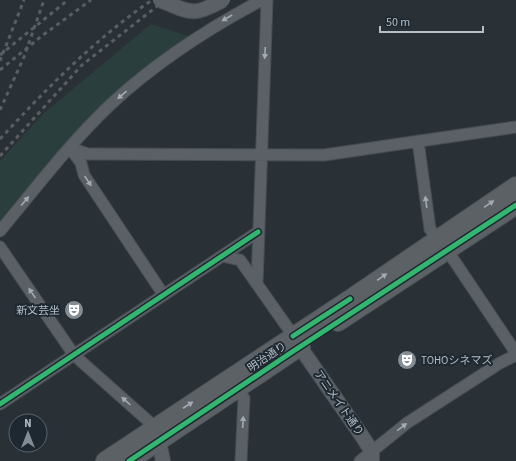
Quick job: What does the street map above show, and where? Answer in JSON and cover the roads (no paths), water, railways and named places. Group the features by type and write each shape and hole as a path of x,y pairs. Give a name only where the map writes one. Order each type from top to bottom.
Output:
{"main road":[{"name":"明治通り","path":"442,244 516,186"},
{"name":"明治通り","path":"105,461 232,392 350,299 442,244 516,205"},
{"name":"明治通り","path":"129,461 157,434 297,341"}],"street":[{"path":"160,0 192,12 208,9 223,0"},
{"path":"0,231 70,148 110,105 179,48 262,0"},
{"path":"256,284 267,0"},
{"path":"70,148 88,154 260,156 324,155 516,127"},
{"path":"360,461 372,456 407,423 516,354 442,244 430,229 418,141"},
{"path":"70,148 81,163 84,174 163,294"},
{"path":"0,404 258,232"},
{"path":"0,246 74,355 157,434 163,461"},
{"path":"222,256 240,260 297,341"},
{"name":"アニメイト通り","path":"297,341 372,456"},
{"path":"232,392 242,394 244,398 241,461"}],"railway":[{"path":"0,61 24,0"},
{"path":"0,110 24,57 44,0"},
{"path":"0,55 68,0"},
{"path":"0,70 43,35 91,0"},
{"path":"0,139 72,65 111,31 152,0"},
{"path":"0,156 82,65 165,0"}],"place":[{"name":"新文芸坐","path":"74,310"},
{"name":"TOHOシネマズ","path":"407,360"}]}
